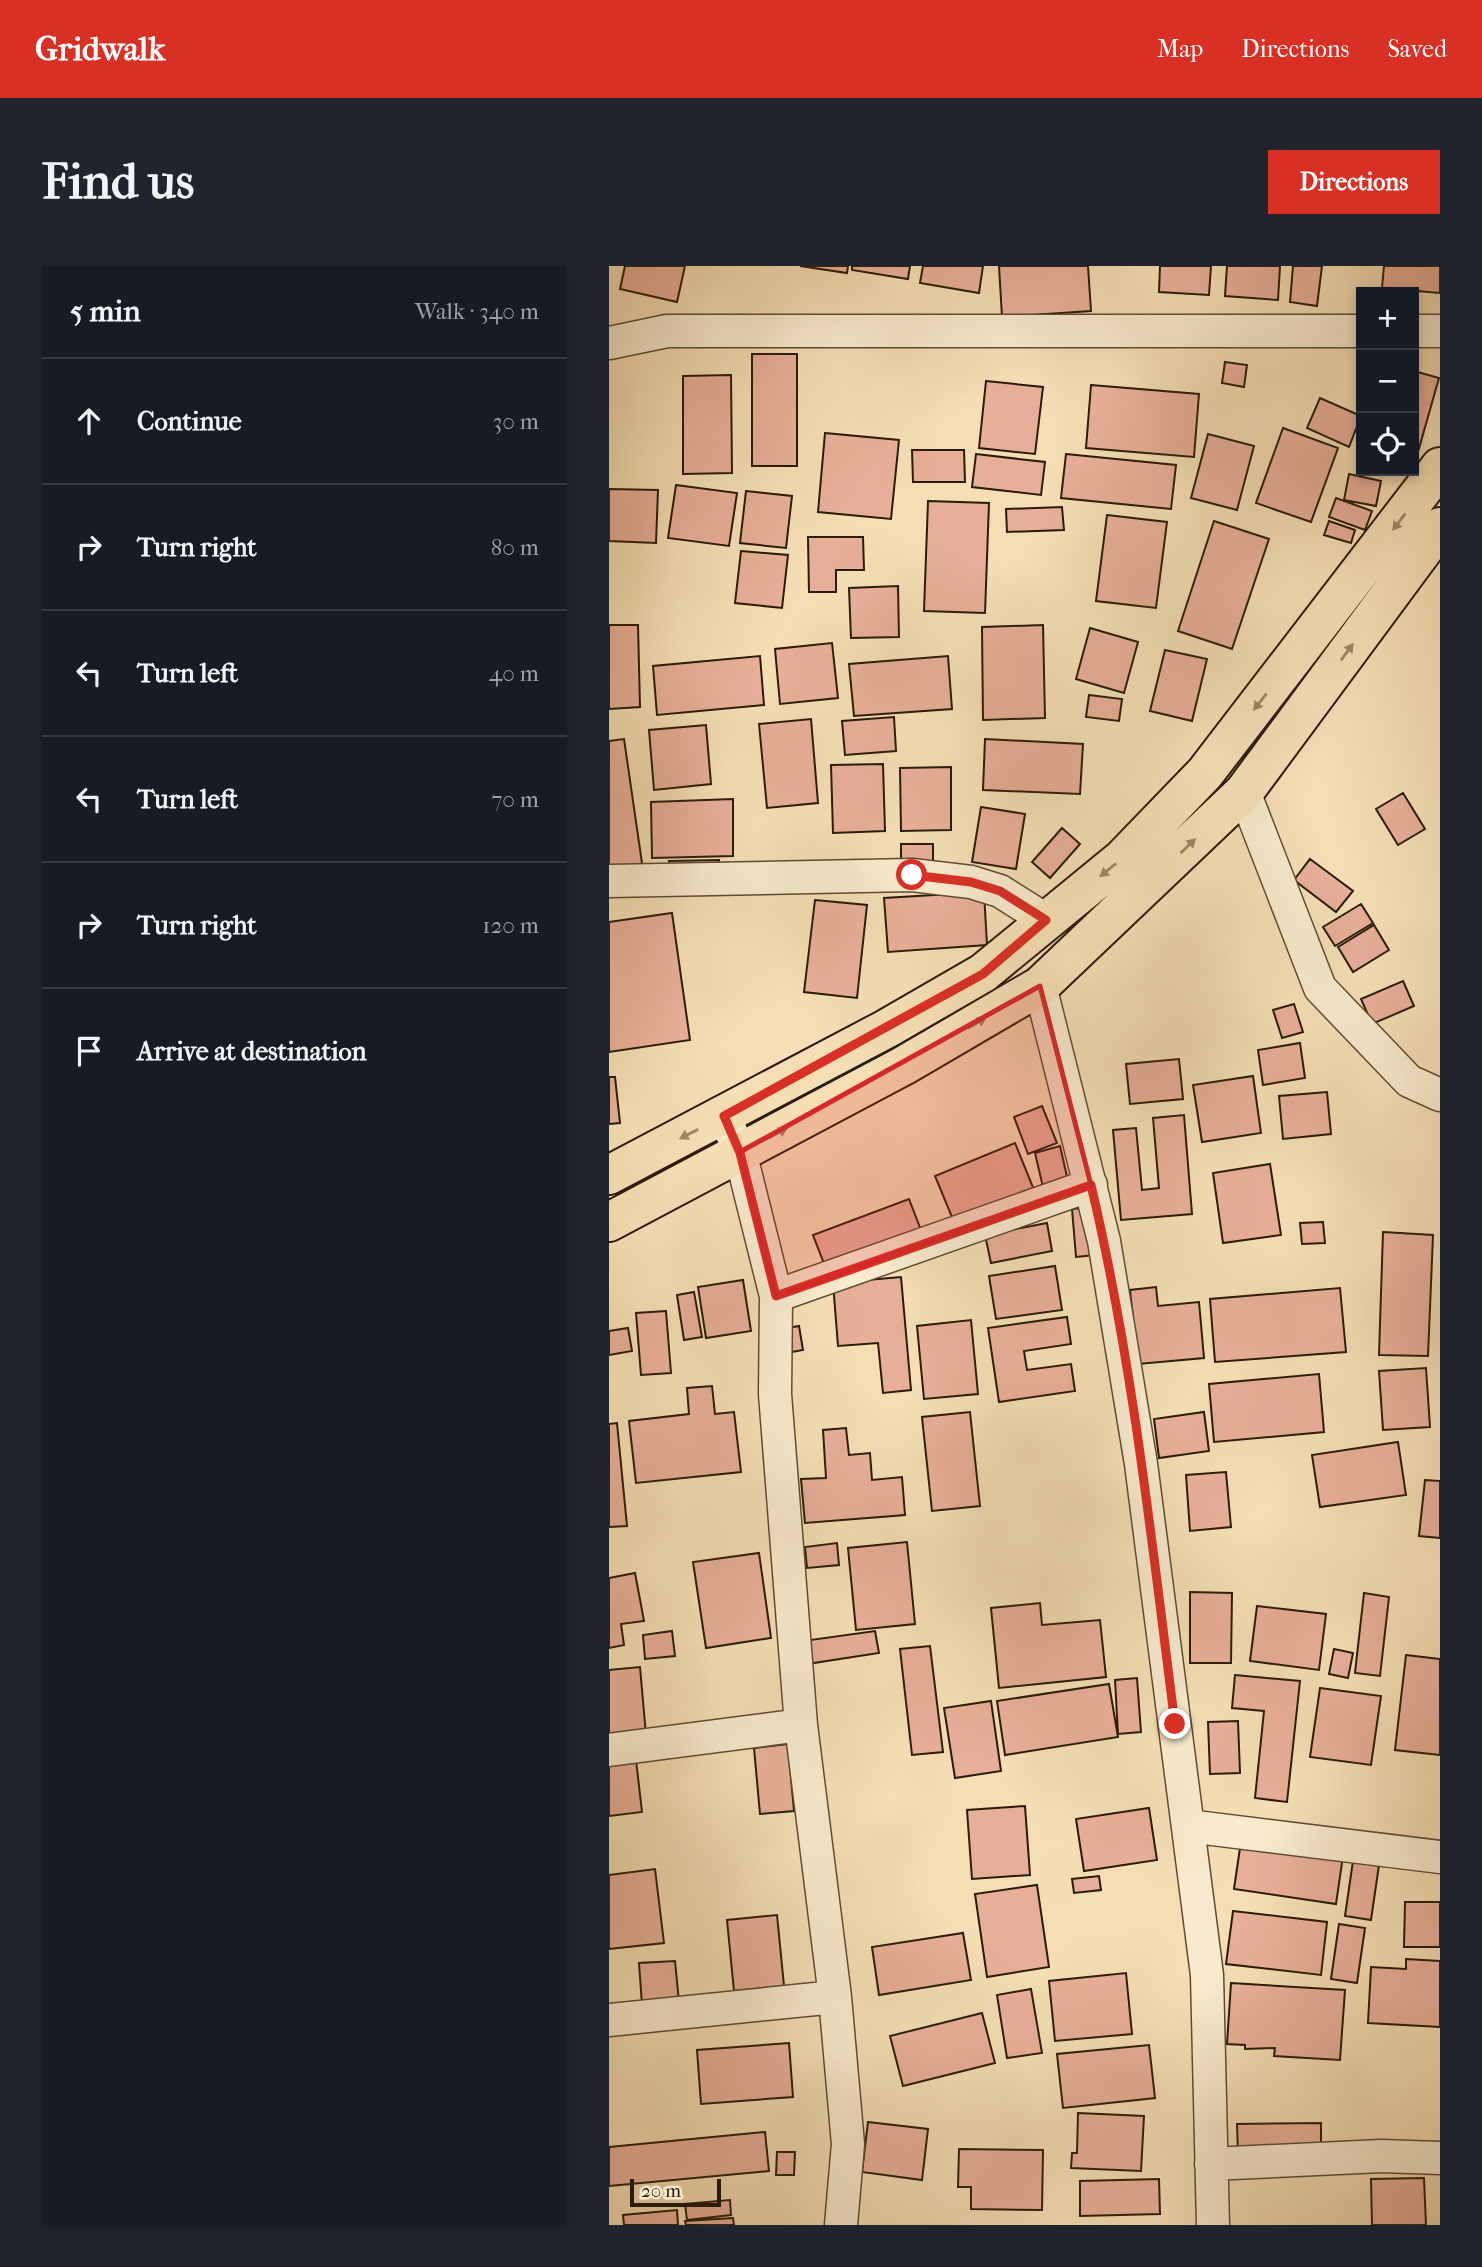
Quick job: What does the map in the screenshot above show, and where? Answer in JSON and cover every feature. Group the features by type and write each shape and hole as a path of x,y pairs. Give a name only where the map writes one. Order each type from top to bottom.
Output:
{"main road":[{"path":"609,1175 724,1116 983,974 1122,859 1205,773 1440,467"},
{"path":"609,1222 903,1066 1040,986 1244,792 1440,527"}],"street":[{"path":"609,343 667,331 1356,331"},
{"path":"1419,331 1440,331"},
{"path":"1244,792 1320,988 1409,1081 1440,1095"},
{"path":"609,881 912,875 971,882 1000,891 1046,920"},
{"path":"1040,986 1104,1241 1141,1464 1207,1975 1213,2225"},
{"path":"724,1116 740,1153 776,1296 775,1395 801,1726 835,1997 848,2144 841,2225"},
{"path":"776,1296 1091,1185"},
{"path":"609,1750 801,1726"},
{"path":"1188,1826 1440,1857"},
{"path":"609,2020 835,1997"},
{"path":"1211,2164 1381,2157 1440,2158"}],"highlighted area":[{"path":"1040,986 1091,1185 776,1296 740,1152"}],"building":[{"path":"625,266 685,266 677,302 620,289"},
{"path":"800,266 848,266 847,273"},
{"path":"852,266 910,266 908,279 852,270"},
{"path":"923,266 983,266 979,293 920,283"},
{"path":"999,266 1088,266 1091,311 1002,317"},
{"path":"1160,266 1211,266 1209,295 1159,292"},
{"path":"1227,266 1280,266 1278,300 1225,296"},
{"path":"1293,266 1322,266 1317,306 1290,302"},
{"path":"1384,266 1440,266 1440,293 1419,291 1419,287 1382,287"},
{"path":"752,354 797,354 797,466 752,466"},
{"path":"1225,362 1247,365 1244,387 1222,383"},
{"path":"1419,372 1439,378 1419,448"},
{"path":"731,375 732,473 683,474 683,376"},
{"path":"986,381 1043,387 1035,454 979,448"},
{"path":"1091,385 1199,394 1194,457 1086,448"},
{"path":"1320,398 1356,414 1356,429 1349,447 1307,428"},
{"path":"1283,428 1338,448 1311,522 1256,503"},
{"path":"825,433 899,440 891,519 818,512"},
{"path":"1208,434 1254,446 1237,510 1191,498"},
{"path":"912,450 964,450 965,482 913,482"},
{"path":"976,454 1045,462 1041,495 972,487"},
{"path":"1066,454 1176,465 1171,509 1061,498"},
{"path":"1349,474 1381,481 1376,506 1344,500"},
{"path":"676,485 737,493 729,546 668,538"},
{"path":"609,489 658,490 656,543 609,541"},
{"path":"746,491 792,496 786,548 740,543"},
{"path":"1336,498 1372,511 1365,530 1329,517"},
{"path":"928,501 989,503 985,613 924,611"},
{"path":"1062,507 1064,530 1007,532 1006,509"},
{"path":"1107,515 1167,522 1156,608 1096,601"},
{"path":"1214,521 1269,539 1232,649 1178,631"},
{"path":"1329,521 1355,530 1351,543 1324,535"},
{"path":"808,537 863,537 864,570 836,570 836,592 809,592"},
{"path":"741,551 788,555 782,608 735,603"},
{"path":"898,586 899,637 851,638 849,588"},
{"path":"609,625 638,625 640,707 609,709"},
{"path":"1043,625 1045,718 983,720 982,627"},
{"path":"1090,628 1138,642 1124,693 1076,679"},
{"path":"832,643 838,698 780,704 775,649"},
{"path":"1165,650 1207,659 1192,721 1150,711"},
{"path":"760,656 764,705 657,715 653,666"},
{"path":"948,656 952,709 854,716 849,664"},
{"path":"1089,695 1122,699 1119,721 1086,717"},
{"path":"894,717 896,751 845,755 842,721"},
{"path":"811,719 818,803 767,808 759,724"},
{"path":"706,725 711,784 654,790 649,730"},
{"path":"624,739 643,870 609,875 609,741"},
{"path":"985,739 1083,744 1080,794 983,790"},
{"path":"883,764 885,831 833,833 831,765"},
{"path":"951,767 951,830 901,831 900,768"},
{"path":"1403,793 1425,829 1398,845 1376,809"},
{"path":"733,799 733,856 652,858 651,802"},
{"path":"981,807 1025,814 1016,869 972,862"},
{"path":"1062,828 1080,844 1050,878 1032,862"},
{"path":"901,844 933,844 933,863 901,862"},
{"path":"1310,859 1353,891 1336,912 1294,880"},
{"path":"719,860 719,875 670,876 669,861"},
{"path":"984,892 987,945 888,952 884,898"},
{"path":"815,900 867,905 857,998 804,992"},
{"path":"1361,904 1373,923 1335,946 1323,927"},
{"path":"672,913 690,1040 609,1052 609,922"},
{"path":"1374,925 1389,950 1353,972 1338,947"},
{"path":"1403,981 1414,1006 1372,1024 1361,999"},
{"path":"1294,1004 1303,1032 1282,1038 1273,1010"},
{"path":"1300,1043 1305,1078 1263,1085 1258,1050"},
{"path":"1179,1059 1183,1099 1130,1104 1126,1064"},
{"path":"1253,1076 1261,1133 1202,1142 1193,1085"},
{"path":"609,1077 615,1077 620,1123 609,1124"},
{"path":"1327,1092 1331,1134 1283,1139 1279,1096"},
{"path":"1042,1106 1057,1143 1028,1154 1014,1117"},
{"path":"1184,1115 1192,1214 1121,1220 1113,1130 1136,1128 1142,1190 1159,1188 1153,1118"},
{"path":"1015,1143 1034,1190 954,1222 935,1176"},
{"path":"1060,1146 1068,1181 1043,1187 1035,1153"},
{"path":"1270,1164 1281,1235 1223,1243 1213,1173"},
{"path":"909,1199 924,1238 828,1274 813,1235"},
{"path":"1092,1207 1096,1255 1076,1257 1072,1209"},
{"path":"1323,1222 1325,1243 1302,1244 1300,1223"},
{"path":"1047,1223 1052,1251 991,1263 985,1235"},
{"path":"1383,1232 1433,1235 1428,1356 1379,1355"},
{"path":"1055,1266 1062,1310 996,1319 989,1276"},
{"path":"901,1277 911,1390 883,1393 878,1343 838,1346 833,1283"},
{"path":"743,1280 751,1331 706,1338 698,1287"},
{"path":"1156,1287 1158,1306 1199,1302 1204,1358 1138,1364 1130,1290"},
{"path":"1340,1288 1346,1352 1215,1362 1210,1299"},
{"path":"694,1292 702,1337 684,1340 677,1295"},
{"path":"666,1311 671,1373 641,1375 636,1313"},
{"path":"1067,1317 1071,1344 1024,1351 1027,1370 1071,1364 1075,1391 999,1402 988,1328"},
{"path":"971,1320 978,1394 924,1399 917,1326"},
{"path":"799,1326 803,1350 786,1353 782,1329"},
{"path":"628,1328 632,1351 609,1355 609,1331"},
{"path":"1426,1368 1430,1427 1383,1430 1379,1371"},
{"path":"1319,1374 1324,1432 1214,1442 1209,1384"},
{"path":"712,1386 715,1414 734,1412 741,1472 636,1483 629,1421 689,1414 687,1388"},
{"path":"970,1412 980,1506 932,1511 922,1417"},
{"path":"1204,1412 1209,1451 1159,1458 1154,1419"},
{"path":"617,1423 627,1526 609,1527 609,1424"},
{"path":"846,1428 849,1455 870,1453 872,1480 902,1477 905,1515 805,1523 801,1479 826,1478 823,1430"},
{"path":"1398,1442 1406,1495 1320,1507 1312,1455"},
{"path":"1226,1472 1231,1527 1190,1531 1186,1475"},
{"path":"1425,1480 1440,1481 1440,1538 1419,1536"},
{"path":"907,1542 915,1624 856,1630 848,1548"},
{"path":"837,1543 839,1565 807,1568 805,1547"},
{"path":"759,1553 771,1638 706,1648 693,1562"},
{"path":"635,1573 644,1621 621,1624 624,1645 609,1648 609,1578"},
{"path":"1190,1592 1232,1593 1231,1663 1190,1663"},
{"path":"1364,1593 1389,1597 1380,1676 1355,1673"},
{"path":"1040,1603 1042,1625 1100,1620 1106,1677 999,1688 991,1608"},
{"path":"1257,1606 1326,1614 1319,1670 1250,1661"},
{"path":"672,1631 675,1656 645,1659 643,1635"},
{"path":"875,1631 879,1653 807,1664 803,1641"},
{"path":"930,1646 943,1752 912,1755 900,1649"},
{"path":"1334,1649 1353,1653 1348,1678 1329,1674"},
{"path":"1406,1655 1440,1659 1440,1755 1395,1750"},
{"path":"640,1667 646,1735 609,1739 609,1670"},
{"path":"1235,1675 1300,1681 1287,1802 1255,1798 1264,1711 1232,1708"},
{"path":"1137,1678 1141,1732 1118,1734 1115,1680"},
{"path":"1109,1684 1118,1737 1005,1755 997,1701"},
{"path":"1320,1688 1381,1696 1371,1765 1310,1757"},
{"path":"991,1701 1001,1771 955,1778 944,1708"},
{"path":"1238,1721 1240,1773 1210,1774 1208,1722"},
{"path":"788,1744 794,1811 760,1814 754,1748"},
{"path":"636,1760 642,1812 609,1816 609,1763"},
{"path":"1025,1806 1030,1875 972,1879 967,1810"},
{"path":"1149,1808 1157,1860 1084,1871 1076,1819"},
{"path":"1241,1841 1343,1856 1336,1904 1234,1889"},
{"path":"1353,1861 1379,1865 1371,1920 1345,1916"},
{"path":"655,1869 664,1943 609,1949 609,1875"},
{"path":"1099,1876 1101,1890 1074,1893 1072,1879"},
{"path":"1037,1885 1049,1967 987,1977 975,1894"},
{"path":"1405,1902 1440,1902 1440,1947 1404,1947"},
{"path":"1233,1911 1327,1922 1321,1975 1226,1964"},
{"path":"777,1915 784,1986 734,1991 727,1920"},
{"path":"1339,1924 1365,1928 1357,1983 1331,1979"},
{"path":"963,1933 971,1980 879,1995 872,1947"},
{"path":"1406,1959 1440,1961 1440,2027 1368,2023 1371,1967 1406,1969"},
{"path":"675,1961 679,2002 642,2005 639,1963"},
{"path":"1126,1973 1132,2034 1055,2041 1049,1981"},
{"path":"1231,1983 1345,1990 1340,2060 1274,2056 1275,2048 1245,2049 1245,2045 1227,2044"},
{"path":"1031,1989 1042,2053 1007,2058 997,1995"},
{"path":"982,2013 995,2063 903,2086 890,2036"},
{"path":"789,2043 793,2097 701,2104 697,2050"},
{"path":"1149,2045 1155,2098 1063,2108 1057,2054"},
{"path":"1078,2113 1144,2116 1141,2171 1071,2168 1072,2153 1077,2153"},
{"path":"868,2122 928,2129 922,2180 862,2172"},
{"path":"1321,2123 1321,2153 1238,2154 1237,2124"},
{"path":"765,2132 769,2171 609,2186 609,2147"},
{"path":"959,2149 1043,2150 1042,2210 971,2209 971,2187 958,2187"},
{"path":"777,2152 795,2152 794,2175 776,2175"},
{"path":"1424,2178 1426,2225 1372,2225 1371,2179"},
{"path":"1159,2179 1160,2214 1080,2216 1080,2181"},
{"path":"730,2200 731,2215 687,2220 685,2204"},
{"path":"677,2210 678,2225 624,2225 623,2215"},
{"path":"733,2218 734,2225 686,2225 685,2221"}],"route":[{"path":"912,875 971,882 1000,891 1046,920 983,974 724,1116 740,1153 776,1296 1091,1185 1104,1241 1141,1464 1175,1724"}]}
